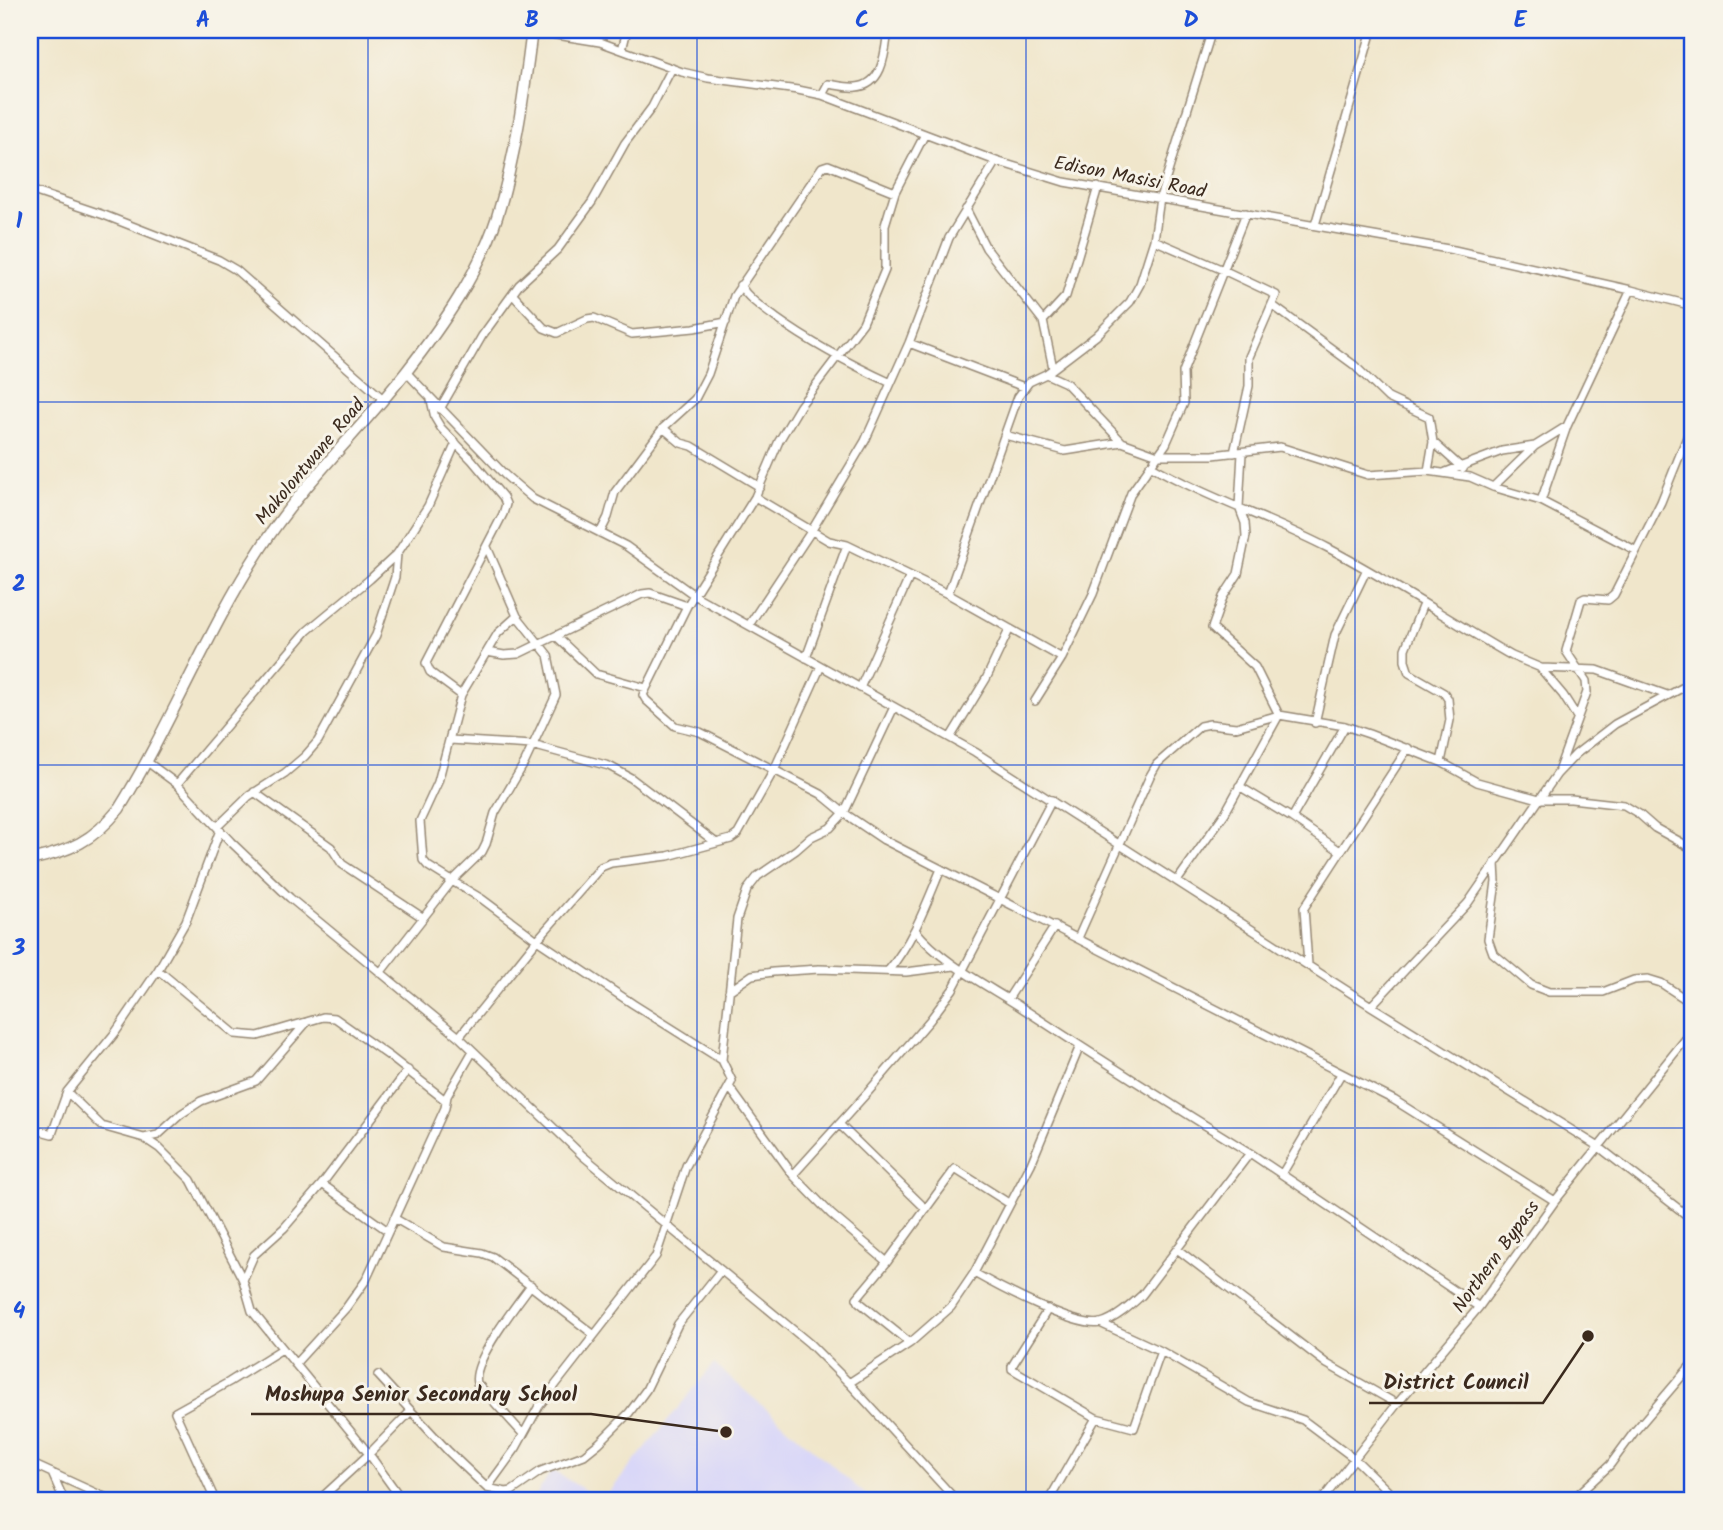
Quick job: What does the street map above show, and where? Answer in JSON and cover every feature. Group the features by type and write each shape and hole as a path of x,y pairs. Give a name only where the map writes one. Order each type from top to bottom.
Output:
{"main road":[{"name":"Makolontwane Road","path":"30,860 78,846 95,834 119,809 261,548 305,489 406,372 460,295 481,256 496,219 510,170 532,31"}],"street":[{"path":"622,50 627,30"},
{"path":"822,95 828,84 856,87 875,78 883,65 888,30"},
{"path":"948,594 1024,387 1046,374 1096,336 1130,302 1140,284 1154,240 1160,198 1212,30"},
{"path":"1315,225 1372,30"},
{"path":"1676,30 1693,33"},
{"name":"Edison Masisi Road","path":"532,31 600,41 672,68 708,78 822,95 996,161 1064,181 1508,261 1693,306"},
{"path":"440,409 477,343 527,277 558,249 592,202 625,143 652,107 672,68"},
{"path":"925,134 895,192 884,225 885,270 863,323 800,406 779,441 755,497 687,606 646,688 644,698 670,723 700,732 827,797 844,813 884,840 1394,1100 1555,1201"},
{"path":"749,625 812,530 865,441 909,343 950,238 996,161"},
{"path":"600,533 608,517 612,497 663,428 695,399 708,374 740,285 822,167 828,165 895,192"},
{"path":"1043,321 1066,296 1098,187"},
{"path":"30,190 104,215 219,260 236,270 383,399"},
{"path":"966,209 986,248 1043,321 1053,368"},
{"path":"1035,701 1062,658 1093,594 1130,493 1166,444 1184,403 1182,372 1246,214"},
{"path":"1154,240 1274,293 1275,298 1249,357 1248,386 1238,453 1239,507 1246,536 1238,574 1223,597 1212,628 1255,667 1279,715"},
{"path":"740,285 750,298 792,329 836,357 891,383"},
{"path":"1541,501 1567,426 1631,290"},
{"path":"513,295 544,328 557,333 594,318 632,334 726,322"},
{"path":"1272,305 1354,365 1388,398 1429,417 1433,442 1428,471"},
{"path":"909,343 1024,387"},
{"path":"406,372 525,495 626,546 694,595 950,738 1052,800 1371,1006 1598,1147 1693,1220"},
{"path":"1046,374 1066,383 1122,442 1158,455 1238,453 1280,447 1368,475 1446,472 1470,477 1493,487 1541,501 1635,550"},
{"path":"431,400 435,418 441,428 503,496 506,504 487,547 426,663 430,672 461,695"},
{"path":"1557,774 1587,692 1581,670 1569,656 1566,646 1581,600 1611,598 1661,502 1693,422"},
{"path":"1493,487 1535,446 1567,426"},
{"path":"663,428 681,443 692,446 760,486"},
{"path":"1005,435 1065,450 1122,442"},
{"path":"1433,442 1470,477"},
{"path":"177,784 307,631 397,554 428,506 456,443"},
{"path":"1446,472 1502,451 1535,446"},
{"path":"1150,465 1186,486 1294,531 1512,656 1541,668 1597,670 1667,695"},
{"path":"755,497 830,541 847,545 948,594 1062,658"},
{"path":"806,658 847,545"},
{"path":"380,973 452,881 482,852 495,813 525,762 556,689 548,656 517,616 487,547"},
{"path":"30,1128 52,1134 66,1092 115,1033 158,970 186,920 218,829 254,792 285,773 318,741 376,635 395,577 397,554"},
{"path":"1315,723 1335,635 1366,570"},
{"path":"860,688 910,576"},
{"path":"488,652 517,654 642,594 650,593 687,606"},
{"path":"1423,604 1405,649 1405,661 1409,673 1444,693 1448,699 1450,720 1441,762"},
{"path":"517,616 498,633 461,695 438,782 420,821 424,860 428,866 482,899 537,940 722,1060"},
{"path":"950,738 986,679 1009,630"},
{"path":"556,636 596,674 646,688"},
{"path":"459,1037 537,940 601,867 611,863 668,856 731,839 742,829 774,770 821,666"},
{"path":"1541,668 1577,717"},
{"path":"1371,1006 1460,911 1557,774 1576,754 1606,731 1693,682"},
{"path":"487,1488 516,1448 538,1406 656,1256 686,1166 730,1088 732,1081 722,1060 729,991 737,919 752,882 811,837 830,828 844,813 894,707"},
{"path":"1177,881 1225,813 1279,715"},
{"path":"1078,938 1143,789 1157,764 1200,726 1210,724 1246,726 1279,715 1345,726 1408,748 1477,782 1539,799 1572,799 1624,805 1655,828 1693,849"},
{"path":"1292,818 1345,726"},
{"path":"450,740 532,745 609,766 620,771 715,842"},
{"path":"1308,965 1304,908 1408,748"},
{"path":"146,761 177,784 218,829 290,898 459,1037 583,1156 809,1343 956,1500"},
{"path":"1239,786 1292,818 1340,852"},
{"path":"254,792 331,847 342,864 422,917"},
{"path":"793,1175 930,1020 953,989 1052,800"},
{"path":"1495,862 1496,882 1488,939 1490,947 1531,985 1549,992 1603,992 1634,980 1648,979 1661,983 1693,1004"},
{"path":"888,971 901,956 915,930 941,869"},
{"path":"1008,999 1055,926"},
{"path":"915,930 926,944 954,966 1250,1153 1479,1307"},
{"path":"729,991 752,975 772,972 819,969 906,972 954,966"},
{"path":"158,970 235,1034 258,1036 323,1017 335,1018 445,1100"},
{"path":"144,1138 158,1135 181,1114 201,1101 256,1081 307,1022"},
{"name":"Northern Bypass","path":"1322,1500 1397,1404 1479,1307 1555,1201 1693,1030"},
{"path":"849,1383 910,1343 951,1307 974,1273 1031,1164 1080,1046"},
{"path":"295,1364 360,1290 444,1108 445,1100 473,1051"},
{"path":"243,1280 254,1255 284,1228 323,1184 408,1070"},
{"path":"1282,1174 1341,1073"},
{"path":"730,1088 793,1175 831,1214 887,1262"},
{"path":"66,1092 102,1126 144,1138 170,1157 191,1180 243,1280 250,1308 369,1454 402,1500"},
{"path":"839,1124 926,1209"},
{"path":"1100,1323 1129,1307 1142,1295 1250,1153"},
{"path":"910,1343 857,1298 887,1262 955,1169 1010,1204"},
{"path":"323,1184 388,1231"},
{"path":"394,1218 444,1247 493,1257 593,1334"},
{"path":"1177,1249 1327,1364 1397,1404"},
{"path":"378,1375 487,1488 512,1491 541,1471 584,1455 629,1413 646,1390 678,1324 721,1270"},
{"path":"974,1273 1022,1300 1079,1320 1100,1323 1161,1351 1233,1395 1303,1420 1355,1459 1397,1500"},
{"path":"523,1434 477,1383 475,1374 494,1338 531,1285"},
{"path":"1048,1309 1012,1370 1096,1418 1134,1429 1161,1351"},
{"path":"215,1500 175,1412 282,1349"},
{"path":"1572,1500 1610,1465 1634,1431 1693,1363"},
{"path":"319,1500 411,1411"},
{"path":"1049,1500 1096,1418"},
{"path":"30,1463 111,1500"},
{"path":"52,1473 64,1500"}],"shaded area":[{"path":"714,1364 872,1500 603,1500"},
{"path":"552,1470 601,1500 533,1500"}],"place":[{"name":"District Council","path":"1588,1336"},
{"name":"Moshupa Senior Secondary School","path":"726,1432"}]}
